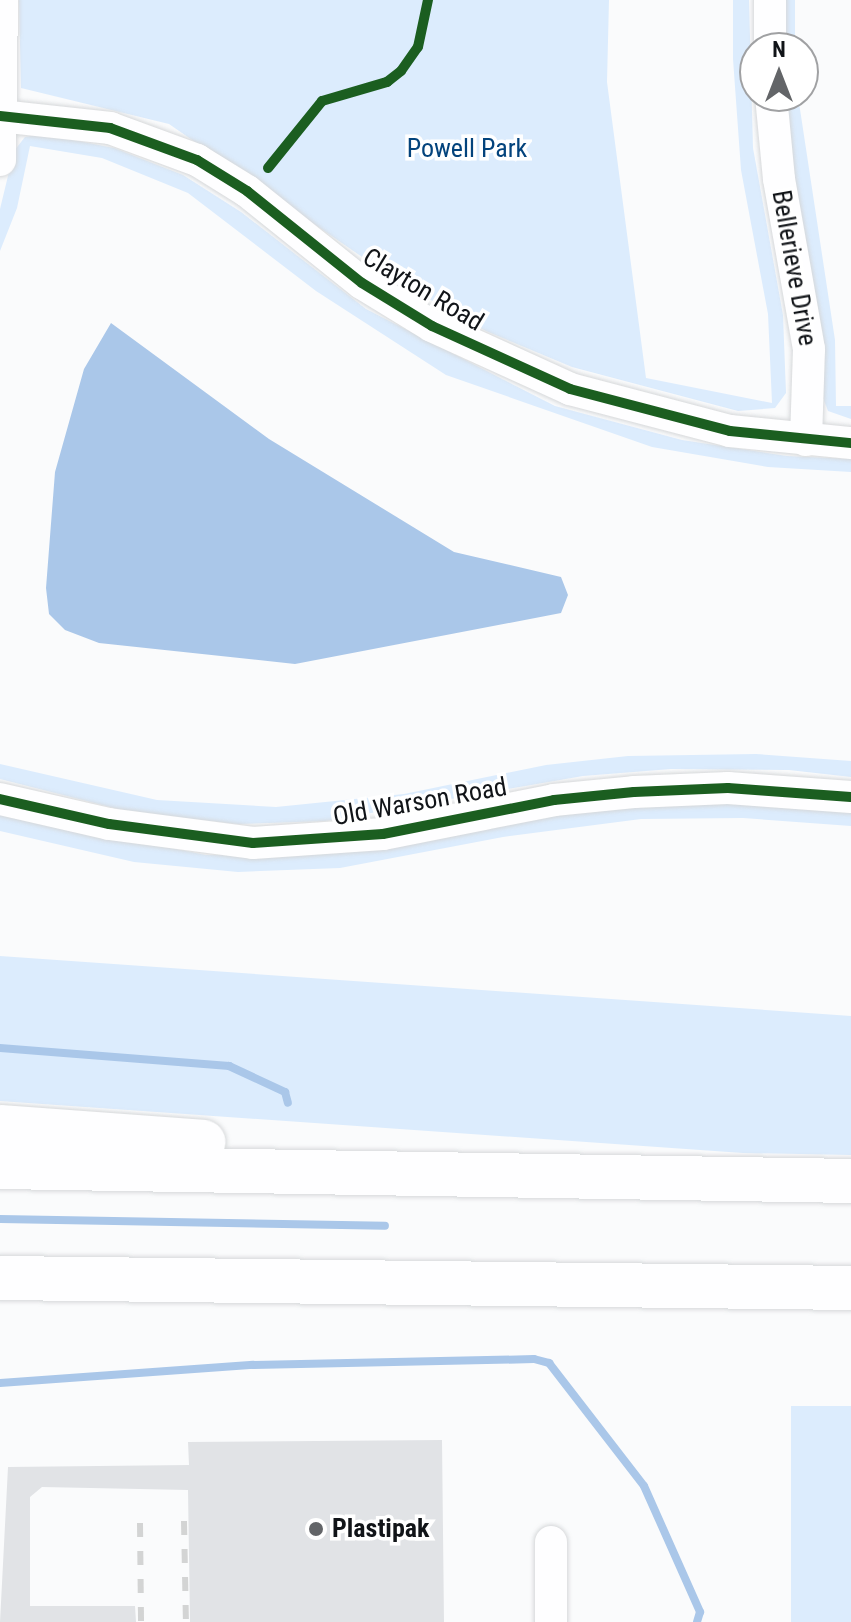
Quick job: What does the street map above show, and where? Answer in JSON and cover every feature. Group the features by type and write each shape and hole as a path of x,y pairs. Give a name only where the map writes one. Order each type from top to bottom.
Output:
{"highway":[{"path":"0,1127 259,1147 371,1172"},
{"path":"0,1167 851,1181"},
{"path":"0,1278 851,1288"},
{"path":"0,1303 518,1283"}],"street":[{"path":"0,160 2,0"},
{"path":"770,0 770,32"},
{"name":"Bellerieve Drive","path":"773,112 779,179 809,349 806,440"},
{"name":"Clayton Road","path":"1,116 110,128 197,160 247,191 362,283 432,326 556,384 644,412 730,431 851,443"},
{"name":"Old Warson Road","path":"0,799 122,827 253,843 383,834 554,800 634,792 728,788 851,797"},
{"path":"551,1542 551,1622"}],"green space":[{"name":"Powell Park","path":"19,0 609,0 607,82 646,378 772,403 768,314 741,170 733,59 733,0 749,0 750,32 739,32 739,112 752,112 753,148 783,315 786,393 775,408 738,411 572,367 486,331 397,281 169,124 21,88"},
{"path":"781,0 795,0 795,32 781,32"},
{"path":"785,112 800,112 835,340 836,406 851,406 851,419 828,411 821,393"},
{"path":"42,134 114,148 183,175 241,212 366,309 555,406 682,440 787,456 851,459 851,472 768,467 652,447 446,375 316,291 188,193 102,158 30,146 17,208 0,251 0,209 14,151 25,137"},
{"path":"756,754 851,761 851,777 789,770 671,769 583,776 325,821 238,824 134,813 0,779 0,764 157,800 276,807 404,794 546,765 628,756"},
{"path":"765,803 851,809 851,826 743,818 641,819 503,837 340,868 238,872 134,862 0,831 0,814 206,855 296,856 615,806"},
{"path":"0,956 851,1016 851,1155 743,1153 0,1101"},
{"path":"791,1406 851,1406 851,1622 791,1622"}],"water":[{"path":"111,323 269,439 454,552 561,577 568,595 561,613 295,664 99,643 65,630 49,614 46,588 55,472 84,369"}],"building":[{"name":"Plastipak","path":"442,1440 444,1622 190,1622 188,1490 42,1487 30,1497 30,1606 135,1606 136,1622 0,1622 8,1467 189,1465 188,1442"}],"waterway":[{"path":"0,1048 229,1066 285,1092 288,1103"},
{"path":"0,1219 385,1226"},
{"path":"0,1383 253,1365 534,1359 549,1363 644,1486 700,1612 697,1622"}],"railway":[{"path":"184,1521 186,1622"},
{"path":"140,1523 141,1622"}],"cycle path":[{"path":"268,168 322,101 387,82 401,71 418,47 428,0"},
{"path":"0,116 110,128 197,160 247,191 362,283 432,326 570,389 730,431 851,443"},
{"path":"0,799 109,824 253,843 383,834 554,800 634,792 728,788 851,797"}],"place":[{"name":"Plastipak","path":"316,1529"}]}
